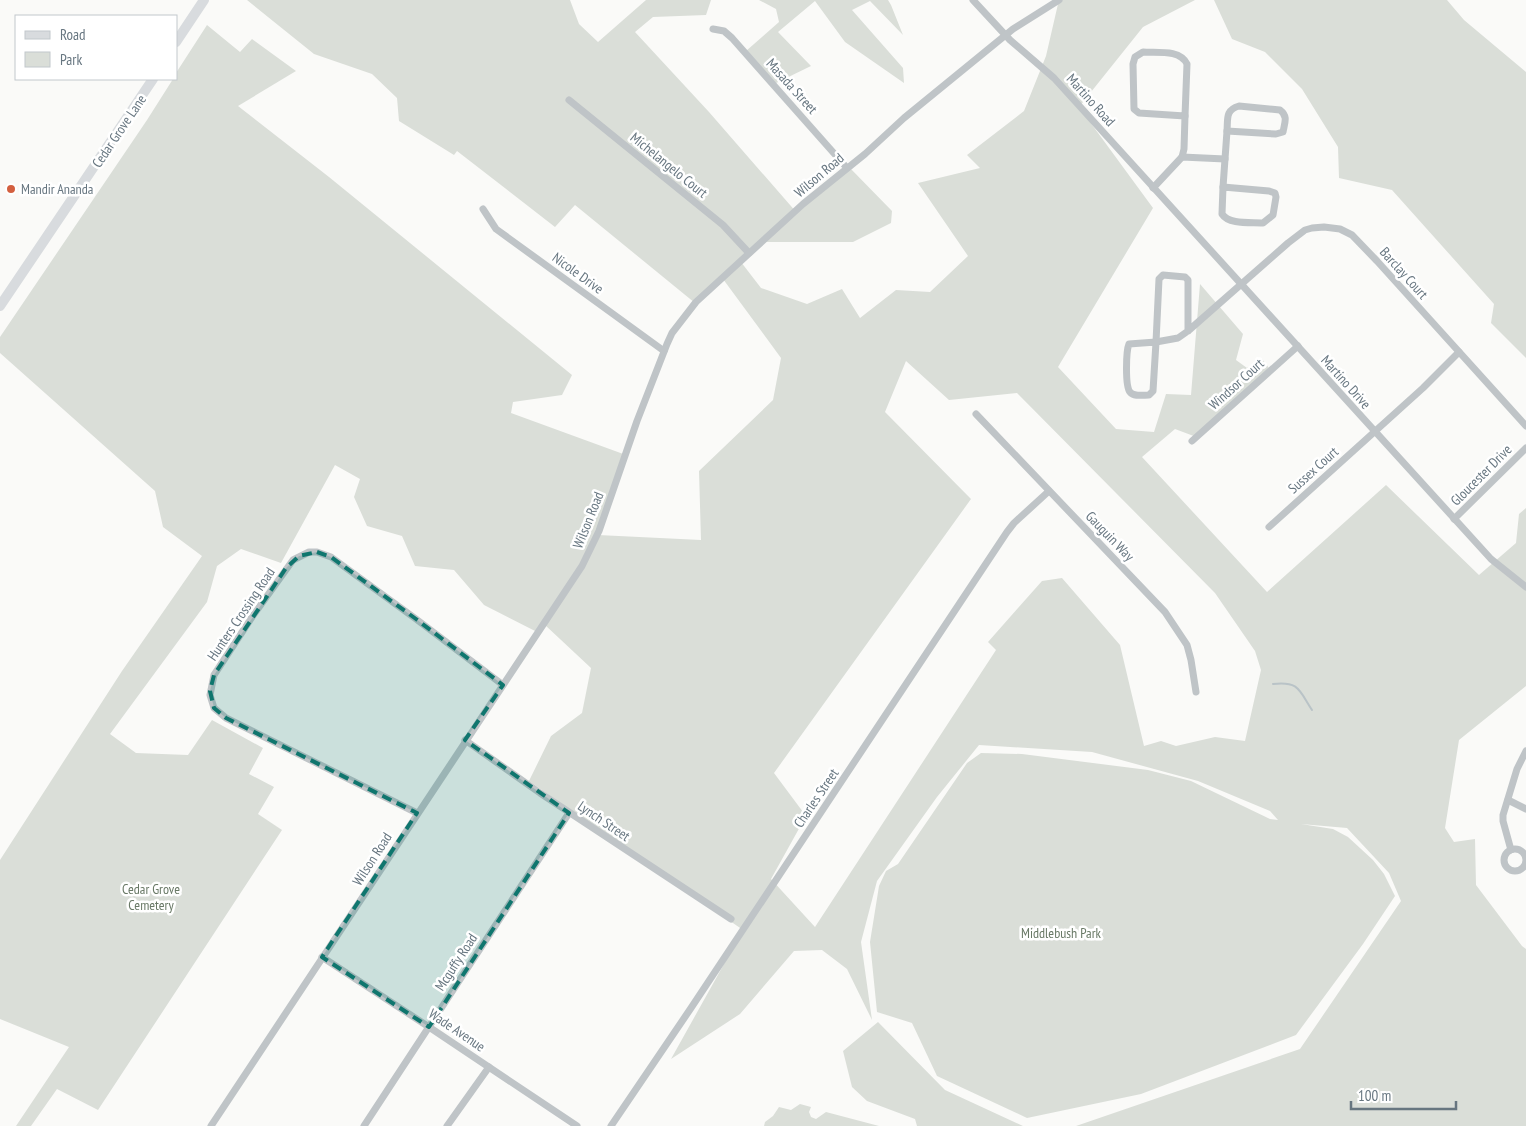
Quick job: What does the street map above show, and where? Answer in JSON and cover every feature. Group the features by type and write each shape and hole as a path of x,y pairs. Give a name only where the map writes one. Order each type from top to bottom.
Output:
{"main road":[{"path":"178,39 204,0"},
{"name":"Cedar Grove Lane","path":"0,306 152,80"}],"street":[{"name":"Martino Road","path":"973,0 1006,35 1054,78 1153,188"},
{"name":"Wilson Road","path":"211,1126 582,566 599,531 636,421 672,333 696,302 749,253 904,118 1006,35 1059,0"},
{"name":"Masada Street","path":"714,28 724,31 732,38 847,168"},
{"path":"1153,188 1182,157 1184,149 1187,64 1182,57 1174,53 1143,52 1138,54 1133,64 1134,109 1139,113 1185,116"},
{"name":"Michelangelo Court","path":"569,100 723,225 749,253"},
{"path":"1224,186 1275,193 1273,215 1263,223 1230,220 1222,214 1225,159 1227,131 1229,111 1231,108 1239,106 1280,110 1286,117 1284,132 1276,134 1227,131"},
{"path":"1182,157 1225,159"},
{"name":"Martino Drive","path":"1153,188 1491,559 1526,587"},
{"name":"Nicole Drive","path":"483,209 496,229 664,351"},
{"name":"Barclay Court","path":"1156,342 1178,338 1188,331 1240,284 1305,230 1324,227 1340,229 1352,235 1526,426"},
{"path":"1156,342 1129,344 1127,349 1127,379 1128,390 1131,394 1138,396 1150,395 1153,391 1156,342 1159,279 1163,275 1185,277 1188,280 1188,331"},
{"name":"Windsor Court","path":"1192,440 1298,346"},
{"name":"Sussex Court","path":"1269,527 1459,352"},
{"name":"Gauguin Way","path":"976,414 1165,612 1187,645 1196,692"},
{"name":"Gloucester Drive","path":"1454,519 1526,448"},
{"name":"Charles Street","path":"611,1126 1007,532 1014,523 1049,491"},
{"name":"Hunters Crossing Road","path":"417,813 226,718 214,708 210,690 214,675 252,617 293,560 308,552 323,553 416,619 502,685"},
{"name":"Lynch Street","path":"465,740 569,812 731,919"},
{"path":"1511,850 1502,821 1517,769 1526,751"},
{"path":"1508,800 1526,809"},
{"name":"Mcguffy Road","path":"364,1126 569,812"},
{"name":"Wade Avenue","path":"322,957 577,1126"},
{"path":"447,1126 489,1067"}],"highlighted area":[{"path":"317,552 331,557 503,685 465,740 569,813 429,1027 322,957 417,813 226,718 214,708 210,691 214,675 286,568 299,556"}],"green space":[{"path":"247,0 570,0 579,24 598,42 646,0 711,0 706,15 653,17 635,32 709,112 797,213 849,167 892,211 891,223 853,242 764,242 741,262 761,288 807,304 842,289 860,318 896,290 930,292 968,256 918,183 980,168 967,155 1024,111 1046,56 1058,4 1056,0 1195,0 1143,27 1079,107 1153,208 1058,367 1116,429 1154,432 1166,394 1191,395 1200,284 1243,334 1236,360 1247,368 1262,359 1272,372 1199,438 1175,429 1142,457 1267,592 1386,485 1479,575 1516,543 1519,514 1526,508 1526,686 1459,740 1445,828 1454,842 1475,839 1476,885 1526,949 1526,1126 1076,1126 1300,1049 1401,901 1389,873 1347,828 1301,824 1333,829 1348,837 1373,860 1384,874 1395,896 1363,944 1296,1035 1141,1094 1027,1118 937,1076 912,1023 877,1012 870,942 879,886 886,871 898,864 967,763 981,753 1022,754 1148,770 1191,781 1270,819 1278,820 1270,811 1198,781 1092,752 979,745 937,797 877,881 861,942 872,1020 847,969 822,950 794,951 740,1014 671,1059 743,930 529,781 551,736 582,713 591,668 545,625 539,633 484,605 454,570 415,566 402,536 367,526 354,497 360,479 335,465 281,563 241,549 217,566 207,602 110,734 136,753 188,755 212,720 263,748 249,774 274,787 258,814 282,830 98,1110 57,1089 31,1126 16,1126 69,1047 0,1019 0,860 122,671 202,556 163,527 155,491 0,353 0,337 172,80 178,80 178,70 207,25 240,52 252,39 296,71 238,106 329,177 572,375 562,395 513,402 511,413 626,455 598,535 701,540 699,471 773,400 781,358 723,279 695,303 575,205 555,227 457,151 454,155 399,121 397,98 372,74 314,54","holes":["906,361 949,400 1017,393 1215,593 1255,651 1261,670 1245,741 1215,737 1176,746 1161,741 1144,746 1120,645 1062,578 1042,581 988,642 996,650 815,927 771,879 806,816 774,773 971,499 885,412"]},
{"path":"759,0 888,0 903,35 870,1 852,10 903,68 904,83 845,42 815,1 778,32 811,66 774,84 746,51 779,22 776,9"},
{"path":"1214,0 1447,0 1464,20 1526,72 1526,358 1491,323 1494,304 1392,190 1339,178 1338,147 1302,89 1265,52 1232,39"},
{"path":"878,1022 945,1090 1023,1126 917,1126 915,1119 867,1101 852,1087 843,1051"},
{"path":"800,1104 811,1107 809,1112 811,1117 816,1119 826,1112 879,1126 764,1126 765,1122 773,1116 779,1107 791,1110"}],"waterway":[{"path":"1273,684 1282,683 1297,688 1312,710"}],"place":[{"name":"Mandir Ananda","path":"11,189"}],"park label":[{"name":"Cedar Grove Cemetery","path":"151,898"},
{"name":"Middlebush Park","path":"1061,933"}]}
